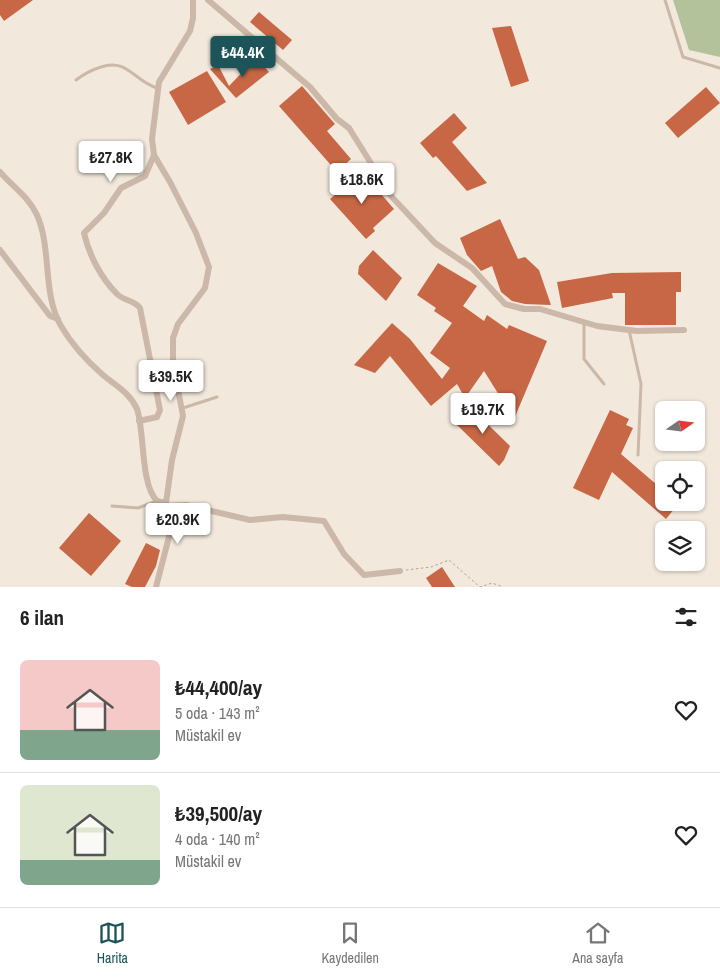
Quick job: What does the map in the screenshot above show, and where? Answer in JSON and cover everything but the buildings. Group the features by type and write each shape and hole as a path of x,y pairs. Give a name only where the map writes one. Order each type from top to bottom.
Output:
{"street":[{"path":"156,587 170,533 166,504 183,408 174,372 173,338 178,324 205,288 209,267 196,233 154,155 152,139 158,88 164,72 190,31 194,18 193,0"},
{"path":"208,0 310,87 337,119 349,128 392,196 435,243 472,268 505,304 524,309 540,309 584,323 629,330 684,330"},
{"path":"139,421 157,417 160,410 140,308 134,302 118,294 99,272 84,233 104,212 121,188 145,176 154,155"},
{"path":"0,172 28,201 37,216 43,233 58,319 66,333 94,367 127,394 134,404 139,421 148,481 154,498 157,501 166,504 186,504 250,520 283,517 324,521 344,554 364,575 400,571"},
{"path":"0,250 50,316 58,319"}],"lane":[{"path":"665,0 683,57 720,68"},
{"path":"76,80 90,71 114,63 122,66 143,82 158,88"},
{"path":"584,323 584,359 604,384"},
{"path":"629,330 641,384 638,454"},
{"path":"183,408 217,397"},
{"path":"112,506 138,508 157,501"}],"path":[{"path":"400,571 431,567 449,560 480,586 492,583 503,587"}],"green space":[{"path":"673,0 720,0 720,57 689,50"}]}
